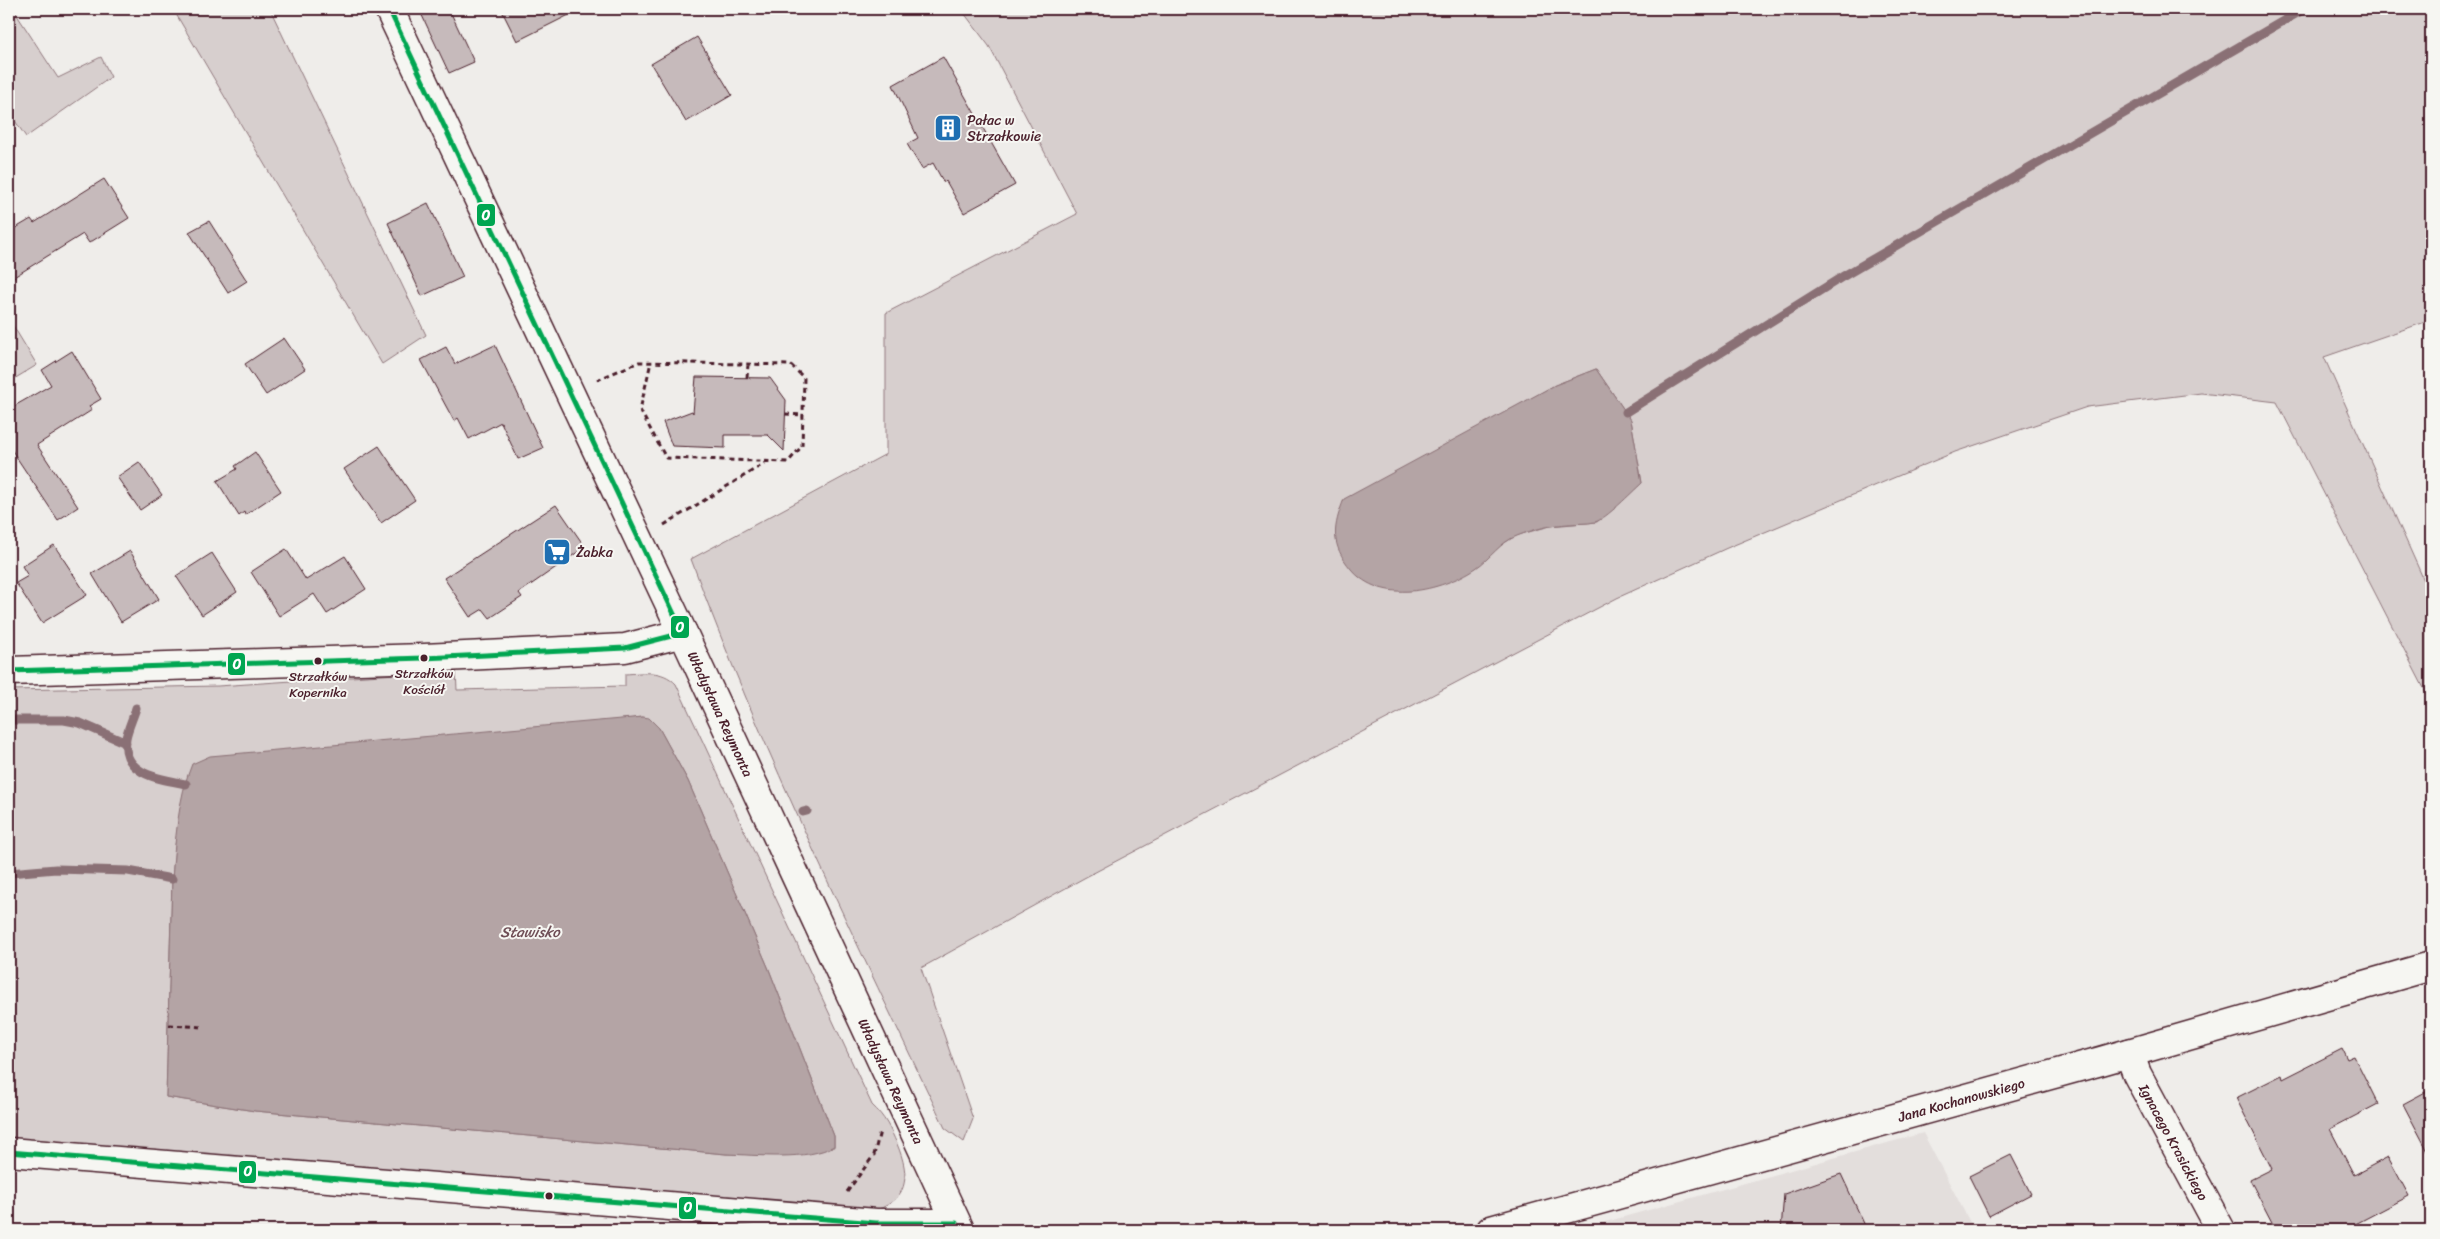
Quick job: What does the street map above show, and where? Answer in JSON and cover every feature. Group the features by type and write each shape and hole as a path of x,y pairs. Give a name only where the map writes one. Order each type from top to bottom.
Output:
{"street":[{"name":"Władysława Reymonta","path":"389,9 683,633 958,1226"},
{"path":"9,671 424,658 617,649 683,633"},
{"name":"Jana Kochanowskiego","path":"1491,1230 2129,1053 2431,966"},
{"name":"Ignacego Krasickiego","path":"2129,1053 2137,1074 2221,1230"},
{"path":"9,1152 876,1223 958,1226"}],"path":[{"path":"602,378 639,362 651,362 791,365 804,378 802,446 788,462 666,458 640,410 651,362"},
{"path":"747,378 748,364"},
{"path":"785,414 803,415"},
{"path":"665,525 767,462"},
{"path":"169,1025 202,1027"},
{"path":"829,1218 874,1156 880,1134 880,1126"}],"shaded area":[{"path":"9,9 13,9 58,78 101,57 111,77 26,137 9,112"},
{"path":"173,9 270,9 426,335 382,364"},
{"path":"961,9 2431,9 2431,320 2324,357 2431,596 2431,702 2277,402 2201,393 2087,407 1955,452 1727,548 1617,598 1084,878 921,968 973,1119 964,1142 945,1128 845,917 749,704 691,559 886,454 886,313 1077,214 989,46","holes":["1596,369 1631,420 1642,483 1597,522 1550,526 1515,536 1494,550 1476,568 1480,427 1555,385"]},
{"path":"9,319 37,365 9,382"},
{"path":"456,670 457,690 625,686 625,674 639,673 659,674 671,679 676,684 872,1105 884,1118 894,1138 901,1156 905,1177 899,1195 882,1208 869,1212 9,1142 9,690 218,686","holes":["643,717 659,728 688,781 768,967 834,1136 834,1147 767,1155 726,1154 255,1111 166,1097 172,879 175,845 188,775"]},
{"path":"1923,1133 1974,1230 1577,1230"}],"water":[{"path":"1596,369 1631,420 1642,483 1612,511 1595,522 1549,526 1517,536 1505,542 1476,568 1446,583 1429,588 1394,591 1378,587 1364,580 1351,569 1340,551 1336,535 1338,518 1344,499 1555,385"},
{"name":"Stawisko","path":"643,717 649,718 659,728 688,781 768,967 834,1136 834,1146 810,1154 766,1156 726,1154 255,1111 166,1097 172,879 180,805 192,764 210,756"}],"building":[{"path":"419,9 449,9 474,62 449,73"},
{"path":"501,9 581,9 517,41"},
{"path":"697,37 732,95 686,122 651,64"},
{"name":"Pałac w Strzałkowie","path":"943,57 1015,185 964,213 946,181 944,183 933,163 922,169 907,144 918,138 893,85"},
{"path":"104,179 129,218 89,243 83,234 9,280 9,232 31,219 34,223"},
{"path":"428,203 463,277 422,296 388,223"},
{"path":"209,221 247,281 228,293 189,232"},
{"path":"284,338 305,369 266,395 245,364"},
{"path":"495,345 543,448 518,459 501,422 469,439 458,418 454,421 421,360 446,347 455,364"},
{"path":"72,351 101,399 89,406 92,410 37,445 78,507 58,520 9,446 9,409 51,385 42,370"},
{"path":"696,377 770,378 786,400 784,451 768,435 725,435 725,448 672,446 663,422 692,411 693,413"},
{"path":"379,446 415,500 381,523 344,469"},
{"path":"255,452 281,491 245,515 244,512 239,516 217,481 237,469 235,466"},
{"path":"139,462 162,495 140,510 117,477"},
{"path":"556,505 585,547 519,593 522,597 490,618 483,609 470,617 444,578"},
{"path":"54,545 87,595 42,623 16,583 28,576 22,566"},
{"path":"286,549 306,580 345,556 366,589 327,614 314,594 279,616 251,572"},
{"path":"130,551 159,599 121,622 92,574"},
{"path":"212,553 237,592 202,615 176,576"},
{"path":"2342,1049 2347,1059 2354,1056 2378,1104 2330,1129 2354,1175 2388,1157 2409,1196 2344,1230 2276,1230 2250,1180 2272,1169 2236,1098 2282,1075 2283,1079"},
{"path":"2431,1089 2431,1157 2403,1104"},
{"path":"2011,1155 2031,1194 1989,1216 1969,1176"},
{"path":"1841,1174 1867,1230 1781,1230 1784,1194"}],"waterway":[{"path":"1626,412 1842,277 2304,9"},
{"path":"136,708 126,738 126,750 130,760 144,773 186,784"},
{"path":"9,720 64,720 80,723 126,743"},
{"path":"803,812 807,811"},
{"path":"9,873 56,869 128,871 172,879"}],"transit line":[{"name":"0","path":"9,671 424,658 625,648 683,633 389,9"},
{"name":"0","path":"9,1152 876,1223 956,1223 960,1230"}],"place":[{"name":"Pałac w Strzałkowie","path":"948,128"},
{"name":"Żabka","path":"557,552"},
{"name":"Strzałków Kościół","path":"424,658"},
{"name":"Strzałków Kopernika","path":"318,661"}]}
